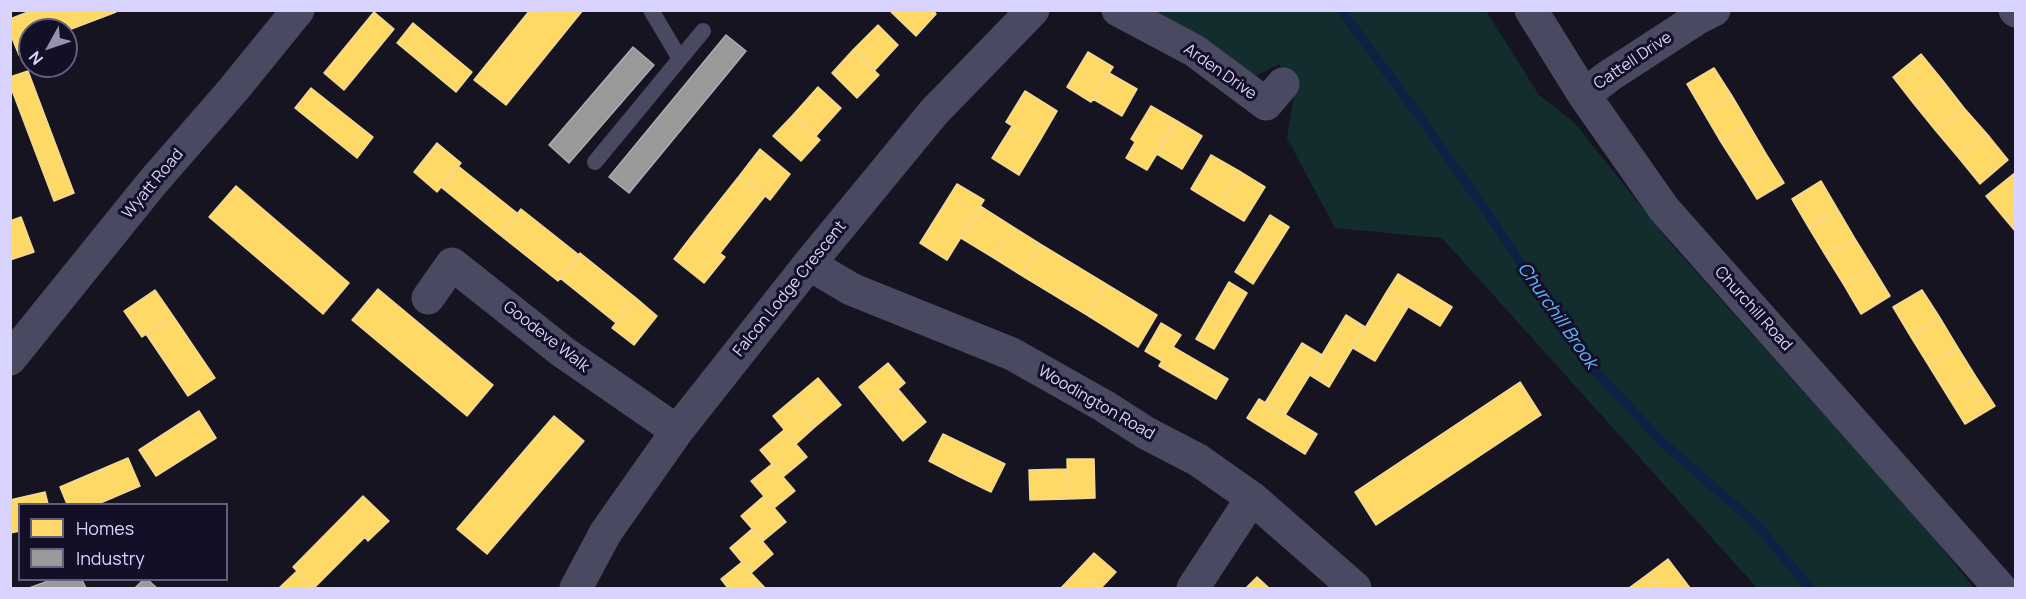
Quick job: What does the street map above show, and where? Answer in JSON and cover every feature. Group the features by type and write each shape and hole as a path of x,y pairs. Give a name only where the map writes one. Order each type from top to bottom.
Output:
{"street":[{"name":"Wyatt Road","path":"10,359 152,183 233,90 298,10"},
{"name":"Falcon Lodge Crescent","path":"576,588 606,532 677,432 809,264 934,112 1033,10"},
{"name":"Arden Drive","path":"1118,10 1195,51 1266,104 1283,84"},
{"name":"Churchill Road","path":"1531,10 1584,95 1664,209 2000,588"},
{"name":"Cattell Drive","path":"1584,95 1609,76 1714,10"},
{"name":"Goodeve Walk","path":"428,298 452,264 563,352 677,432"},
{"name":"Woodington Road","path":"809,264 851,289 1012,354 1104,406 1146,433 1198,460 1252,498 1355,588"},
{"path":"1193,588 1252,498"}],"lane":[{"path":"651,10 680,59"},
{"path":"595,162 703,31"}],"green space":[{"path":"1143,11 1486,11 1539,95 1574,122 1672,245 1925,527 1974,588 1757,588 1442,238 1335,228 1287,138 1296,82 1279,64 1250,79"}],"building: Homes":[{"path":"33,10 36,10 39,18 18,18 18,53 10,33 10,19"},
{"path":"36,10 115,10 116,12 78,26 78,18 39,18"},
{"path":"530,10 583,10 506,105 474,80"},
{"path":"889,10 933,10 936,14 916,36"},
{"path":"374,12 394,29 344,90 324,73"},
{"path":"413,23 472,72 456,92 397,43"},
{"path":"878,25 898,45 874,71 853,50"},
{"path":"853,50 879,75 857,98 832,73"},
{"path":"1088,52 1113,67 1091,102 1067,87"},
{"path":"1921,54 1943,81 1914,104 1893,77"},
{"path":"1714,68 1732,96 1704,113 1687,84"},
{"path":"1109,73 1137,89 1122,116 1093,99"},
{"path":"18,74 18,78 31,78 74,193 54,201 10,85 10,77"},
{"path":"1943,81 1964,108 1936,131 1914,104"},
{"path":"818,87 841,108 816,136 793,115"},
{"path":"311,88 373,137 357,158 295,108"},
{"path":"1025,91 1057,111 1039,142 1006,122"},
{"path":"1732,96 1749,125 1721,142 1704,113"},
{"path":"1151,106 1177,121 1147,170 1126,158 1135,142 1131,139"},
{"path":"1964,108 1987,134 1958,157 1936,131"},
{"path":"793,115 820,140 801,161 773,136"},
{"path":"1177,121 1202,136 1182,169 1157,154"},
{"path":"1749,125 1766,154 1739,170 1721,142"},
{"path":"1012,126 1039,142 1019,175 992,158"},
{"path":"1987,134 2008,160 1980,184 1958,157"},
{"path":"437,143 461,163 437,192 414,172"},
{"path":"760,149 790,174 770,200 740,175"},
{"path":"1766,154 1784,183 1757,199 1739,170"},
{"path":"1211,155 1239,171 1219,206 1191,189"},
{"path":"458,166 517,213 500,235 441,187"},
{"path":"1239,171 1265,187 1244,221 1219,206"},
{"path":"2016,172 2016,210 2005,219 1986,196"},
{"path":"740,175 765,196 720,253 694,233"},
{"path":"1821,181 1838,210 1809,228 1792,199"},
{"path":"957,184 984,200 947,260 920,243"},
{"path":"236,186 349,283 323,314 209,217"},
{"path":"980,206 1013,227 994,258 961,238"},
{"path":"521,209 579,255 558,281 500,235"},
{"path":"1838,210 1855,239 1826,256 1809,228"},
{"path":"2016,210 2016,232 2005,219"},
{"path":"1270,215 1289,227 1253,284 1235,272"},
{"path":"21,217 34,252 10,260 10,221"},
{"path":"1013,227 1040,244 1021,275 994,258"},
{"path":"694,233 725,257 704,283 674,259"},
{"path":"1855,239 1873,268 1844,285 1826,256"},
{"path":"1040,244 1106,284 1087,315 1021,275"},
{"path":"580,253 636,298 616,323 560,278"},
{"path":"1873,268 1890,296 1861,314 1844,285"},
{"path":"1398,274 1452,307 1440,326 1386,293"},
{"path":"1229,282 1247,293 1214,349 1196,339"},
{"path":"1106,284 1157,315 1138,347 1087,315"},
{"path":"378,289 493,385 467,416 352,320"},
{"path":"155,290 173,316 142,337 124,311"},
{"path":"1922,290 1940,318 1911,337 1893,307"},
{"path":"1386,293 1408,307 1375,361 1353,348"},
{"path":"636,298 657,316 634,345 612,328"},
{"path":"1346,315 1365,327 1329,387 1310,375"},
{"path":"173,316 215,378 188,396 146,334"},
{"path":"1940,318 1958,348 1929,366 1911,337"},
{"path":"1161,323 1181,335 1173,347 1228,379 1216,399 1159,366 1162,361 1145,351"},
{"path":"1302,343 1322,355 1285,415 1265,403"},
{"path":"1958,348 1976,377 1947,395 1929,366"},
{"path":"888,363 905,383 876,408 859,387"},
{"path":"1976,377 1995,406 1965,424 1947,395"},
{"path":"818,378 841,405 816,426 793,399"},
{"path":"1520,382 1541,415 1376,525 1355,492"},
{"path":"898,389 926,422 903,441 876,408"},
{"path":"793,399 816,426 796,444 773,416"},
{"path":"1259,399 1317,434 1305,454 1247,418"},
{"path":"199,411 216,438 156,476 139,450"},
{"path":"554,416 584,441 487,554 457,529"},
{"path":"784,430 807,457 783,477 760,450"},
{"path":"943,434 974,449 960,477 929,461"},
{"path":"974,449 1005,464 991,492 960,477"},
{"path":"128,458 140,486 100,503 67,503 60,487"},
{"path":"1067,459 1094,459 1095,498 1068,499"},
{"path":"772,464 795,491 774,508 751,481"},
{"path":"1067,469 1068,499 1030,500 1029,470"},
{"path":"45,492 48,503 18,503 18,531 10,533 10,500"},
{"path":"363,496 389,521 368,541 365,537 314,588 293,567"},
{"path":"764,496 786,522 763,541 741,516"},
{"path":"752,529 773,554 751,573 730,548"},
{"path":"1094,553 1116,572 1101,588 1061,588"},
{"path":"1668,559 1690,588 1660,588 1648,574"},
{"path":"742,562 765,588 728,588 721,579"},
{"path":"297,571 314,588 279,588"},
{"path":"1648,574 1660,588 1629,588"},
{"path":"1257,577 1269,588 1246,588"}],"building: Industry":[{"path":"726,35 746,51 629,193 609,177"},
{"path":"633,47 654,65 569,163 549,145"},
{"path":"48,581 82,581 86,588 29,588"},
{"path":"142,581 149,581 157,588 135,588"}],"waterway":[{"name":"Churchill Brook","path":"1341,10 1490,217 1584,359 1661,441 1756,524 1810,588"}]}
